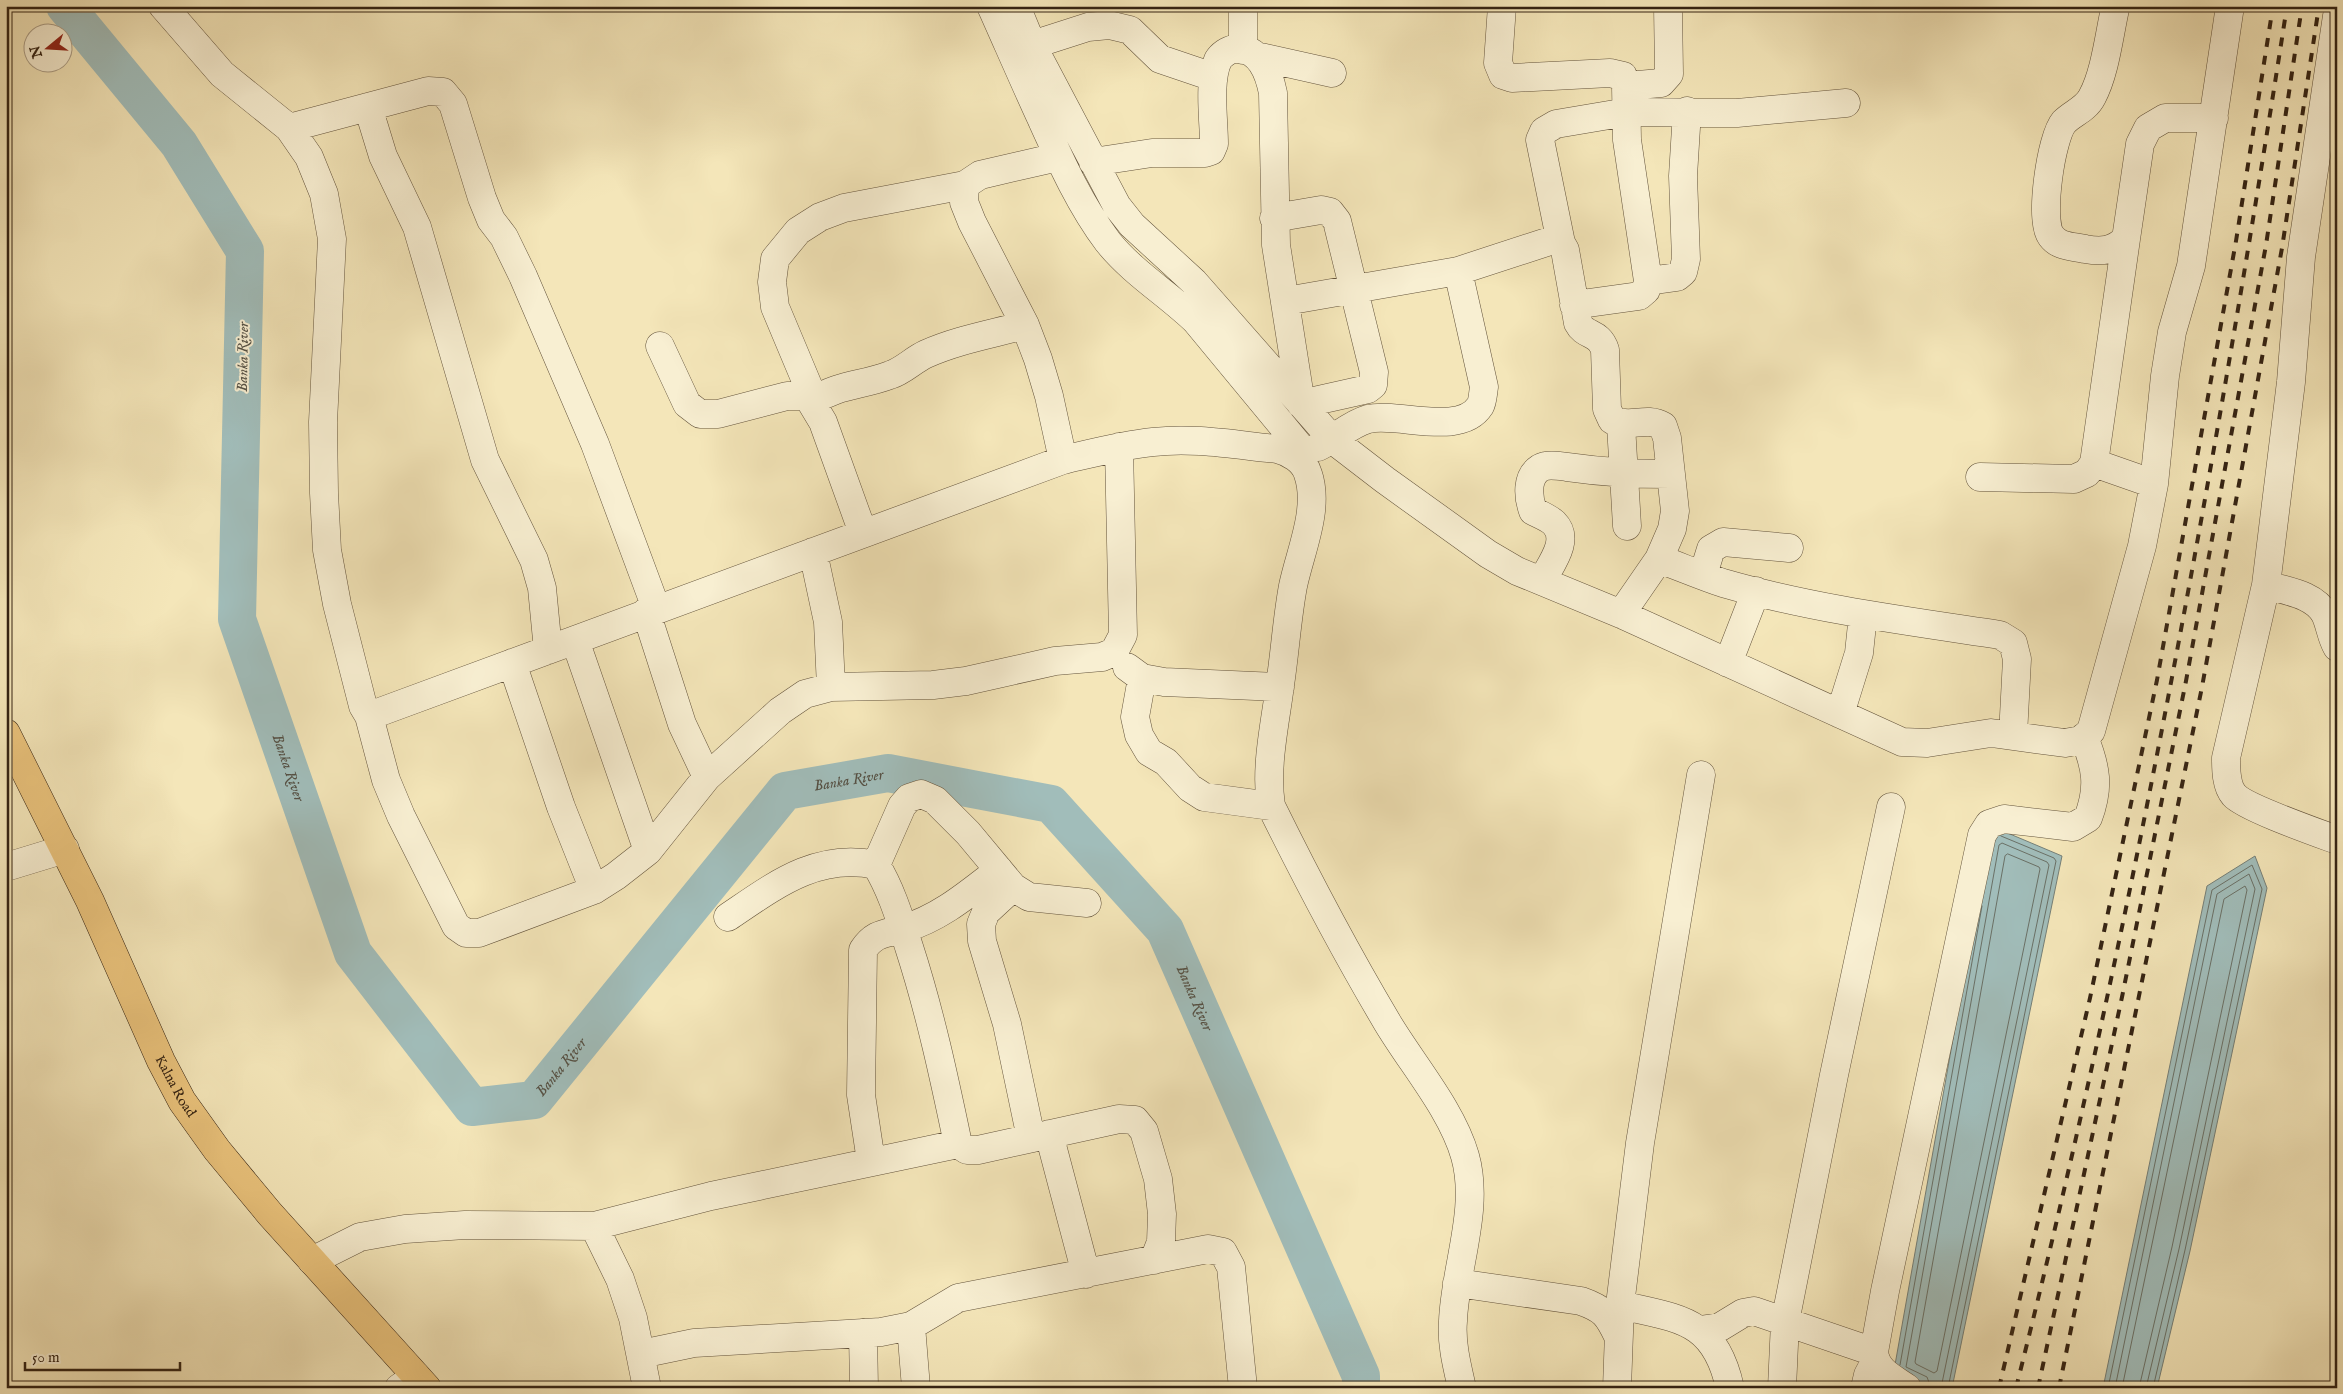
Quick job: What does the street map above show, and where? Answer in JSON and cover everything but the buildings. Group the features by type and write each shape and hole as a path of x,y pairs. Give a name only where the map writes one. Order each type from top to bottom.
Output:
{"main road":[{"name":"Kalna Road","path":"6,733 65,849 161,1061 182,1101 217,1150 312,1260 414,1384"}],"street":[{"path":"163,6 222,74 289,128 309,157 324,194 332,239 323,422 324,493 327,550 337,604 364,706 386,780 400,816 456,926 466,933 479,934 594,890 616,876 648,850 707,777 780,711 805,694 831,687 933,685 966,681 1055,660 1102,657 1114,652 1123,635 1119,447"},
{"path":"991,6 1058,157 1108,241 1122,258 1177,302 1196,321 1301,456 1308,472 1312,497 1293,587 1268,783 1271,806 1387,1022 1454,1128 1465,1157 1470,1183 1468,1215 1456,1283 1452,1322 1455,1358 1462,1388"},
{"path":"1016,6 1032,45 1117,206 1132,225 1194,282 1333,440 1488,554 1517,571 1621,614 1902,742 1928,743 1991,733 2013,734 2065,743 2081,740 2091,731 2142,546 2154,484 2165,376 2172,332 2191,266 2230,6"},
{"path":"1243,6 1250,53 1270,76 1273,93 1276,245 1301,404"},
{"path":"1502,6 1498,63 1502,75 1512,78 1610,73 1623,76 1627,99 1628,150 1648,282 1646,290 1639,296 1574,305"},
{"path":"1621,614 1659,559 1672,529 1675,511 1667,438 1663,426 1653,420 1621,424 1612,420 1607,409 1605,350 1602,341 1581,329 1574,305 1565,250 1561,244 1540,140 1544,131 1556,124 1627,99 1661,83 1669,74 1668,6"},
{"path":"2115,9 2099,80 2092,98 2082,110 2064,122 2051,152 2045,220 2050,235 2060,244 2100,251 2117,248 2126,239"},
{"path":"2337,16 2301,257 2291,382 2266,585 2226,758 2226,776 2234,795 2252,806 2337,840"},
{"path":"1032,45 1088,27 1108,24 1130,30 1160,59 1174,66 1213,77"},
{"path":"1093,162 1152,153 1205,153 1212,151 1214,144 1213,77 1219,58 1228,50 1250,53 1332,73"},
{"path":"289,128 428,91 443,92 452,104 491,220 504,237 523,276 595,444 651,610 682,724 707,777"},
{"path":"1627,99 1687,111 1737,112 1846,102"},
{"path":"368,107 383,156 418,227 485,460 534,560 542,588 548,650"},
{"path":"1648,282 1677,278 1683,272 1686,259 1683,176 1687,111"},
{"path":"1980,477 2074,478 2087,473 2094,463 2140,144 2148,128 2165,118 2214,118"},
{"path":"863,533 823,422 775,307 772,282 775,259 798,231 820,217 844,208 966,185 980,175 1058,157"},
{"path":"966,185 964,202 972,222 1025,325 1038,359 1049,396 1062,460"},
{"path":"1274,218 1321,210 1330,212 1337,221 1374,372 1373,385 1364,391 1301,404"},
{"path":"1286,301 1458,271 1553,240 1561,244"},
{"path":"368,716 651,610 1062,460 1119,447 1155,442 1186,441 1276,449 1301,456 1333,440 1356,423 1370,418 1448,422 1466,418 1480,405 1484,387 1458,271"},
{"path":"813,401 826,392 846,385 876,380 895,374 924,355 947,346 1025,325"},
{"path":"660,346 687,404 700,414 718,414 787,396 804,396 813,401"},
{"path":"1621,424 1627,526"},
{"path":"2094,463 2154,484"},
{"path":"1542,582 1560,546 1560,533 1554,522 1533,511 1528,489 1534,474 1541,468 1551,466 1623,473 1671,474"},
{"path":"1703,575 1711,549 1723,542 1789,548"},
{"path":"813,552 828,622 831,687"},
{"path":"1659,559 1756,592 1863,615 2000,635 2013,643 2017,660 2013,734"},
{"path":"2266,585 2309,598 2318,604 2325,615 2337,647"},
{"path":"1728,663 1756,592"},
{"path":"1840,714 1859,653 1863,615"},
{"path":"575,640 648,850"},
{"path":"1114,652 1142,678 1164,682 1280,687"},
{"path":"512,663 561,807 594,890"},
{"path":"1142,678 1135,717 1139,735 1149,752 1166,762 1190,788 1204,797 1271,806"},
{"path":"1865,1388 1874,1357 1886,1282 1982,835 1989,824 2004,820 2073,827 2088,818 2095,792 2096,777 2094,763 2084,737"},
{"path":"1618,1388 1620,1305 1640,1143 1700,776"},
{"path":"876,865 902,806 909,798 921,794 935,800 968,833 1006,879 1029,897 1087,903"},
{"path":"1782,1388 1785,1322 1834,1075 1891,807"},
{"path":"6,867 65,849"},
{"path":"728,917 775,886 806,870 855,860 876,865 882,875 903,928 928,1007 958,1144 967,1150 978,1150 1119,1119 1134,1120 1144,1131 1158,1179 1162,1214 1161,1242 1154,1260"},
{"path":"871,1162 861,1095 863,950 870,940 884,933 932,918 953,905 1006,879"},
{"path":"1006,879 981,924 982,941 1040,1136 1086,1274"},
{"path":"312,1260 360,1237 405,1228 465,1225 594,1226 711,1196 958,1144"},
{"path":"594,1226 620,1279 641,1354 647,1388"},
{"path":"641,1354 694,1343 864,1333 911,1326 958,1298 1208,1249 1223,1252 1231,1267 1244,1388"},
{"path":"1456,1283 1582,1301 1600,1308 1610,1320 1618,1336"},
{"path":"1620,1305 1674,1318 1700,1330 1716,1346 1725,1364 1730,1388"},
{"path":"1700,1330 1720,1327 1743,1313 1754,1311 1874,1357 1881,1370 1907,1388"},
{"path":"911,1326 916,1388"},
{"path":"864,1333 864,1388"}],"water":[{"path":"1991,826 2062,856 1952,1388 1926,1388 1893,1376"},
{"path":"2255,856 2267,888 2190,1251 2157,1388 2103,1388 2207,886"}],"waterway":[{"name":"Banka River","path":"65,6 179,144 245,251 237,619 353,953 472,1107 534,1100 785,791 888,773 1051,804 1165,930 1361,1376 1361,1388"}],"railway":[{"path":"1999,1388 2090,998 2157,680 2236,241 2273,6"},
{"path":"2016,1388 2058,1217 2097,1045 2168,700 2230,354 2287,6"},
{"path":"2038,1388 2122,997 2186,681 2266,245 2302,6"},
{"path":"2059,1388 2202,687 2282,248 2319,6"}]}
